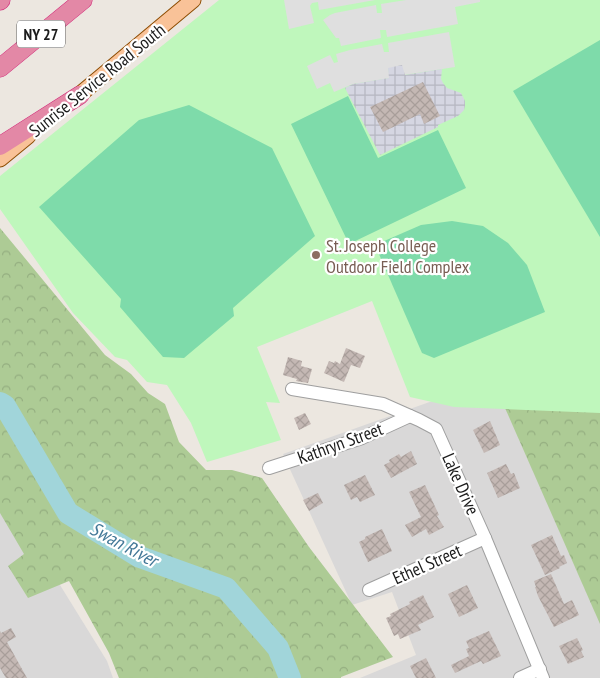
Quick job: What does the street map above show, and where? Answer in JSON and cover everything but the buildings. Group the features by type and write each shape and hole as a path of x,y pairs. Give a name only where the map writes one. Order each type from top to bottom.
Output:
{"highway":[{"name":"NY 27","path":"0,68 83,0"},
{"path":"0,146 80,95"}],"main road":[{"name":"Sunrise Service Road South","path":"0,158 80,95 193,0"}],"street":[{"name":"Lake Drive","path":"292,389 383,404 436,429 485,538 541,674"},
{"name":"Kathryn Street","path":"269,468 362,438 410,416"},
{"name":"Ethel Street","path":"369,590 485,538"},
{"path":"520,678 541,674"}],"shaded area":[{"path":"284,0 375,0 319,10 318,2 312,3 310,6 314,23 289,29"},
{"path":"406,0 480,0 480,2 455,7 458,24 387,37 386,30 380,30 381,38 341,46 339,38 336,38 323,20 335,13 376,5 377,13 382,13 381,4"},
{"path":"449,32 455,67 404,75 388,68 390,78 353,84 334,92 330,83 317,89 307,66 330,55 334,63 338,62 336,54 350,50 382,44 384,52 389,52 388,43"},
{"path":"402,65 405,75 442,69 441,79 443,83 447,88 461,93 465,106 458,116 380,155 345,88 353,84 389,78 388,68"},
{"path":"500,377 600,606 600,678 360,678 416,655 392,592 352,605 283,454"},
{"path":"0,488 107,661 113,678 0,678"}],"green space":[{"name":"St. Joseph College Outdoor Field Complex","path":"219,0 600,0 600,413 454,407 410,397 372,301 257,347 280,403 266,402 281,440 207,462 191,423 167,385 147,382 127,360 115,357 73,313 0,209 0,176"},
{"path":"600,40 600,237 513,91"},
{"path":"348,96 378,158 438,130 466,188 349,244 291,124"},
{"path":"189,105 272,148 315,236 233,308 234,316 184,358 163,357 120,307 121,299 39,207 139,120"},
{"path":"452,221 483,226 508,243 527,265 545,312 434,358 422,353 375,245 421,225"},
{"path":"0,228 105,355 131,374 148,393 165,404 179,442 206,470 232,470 262,478 309,547 393,657 341,678 119,678 109,653 69,581 28,598 8,566 24,554 0,513"},
{"path":"600,346 600,624 505,408"}],"waterway":[{"name":"Swan River","path":"0,403 5,406 68,513 140,557 226,588 278,648 290,678"}],"place":[{"name":"St. Joseph College Outdoor Field Complex","path":"316,255"}]}
